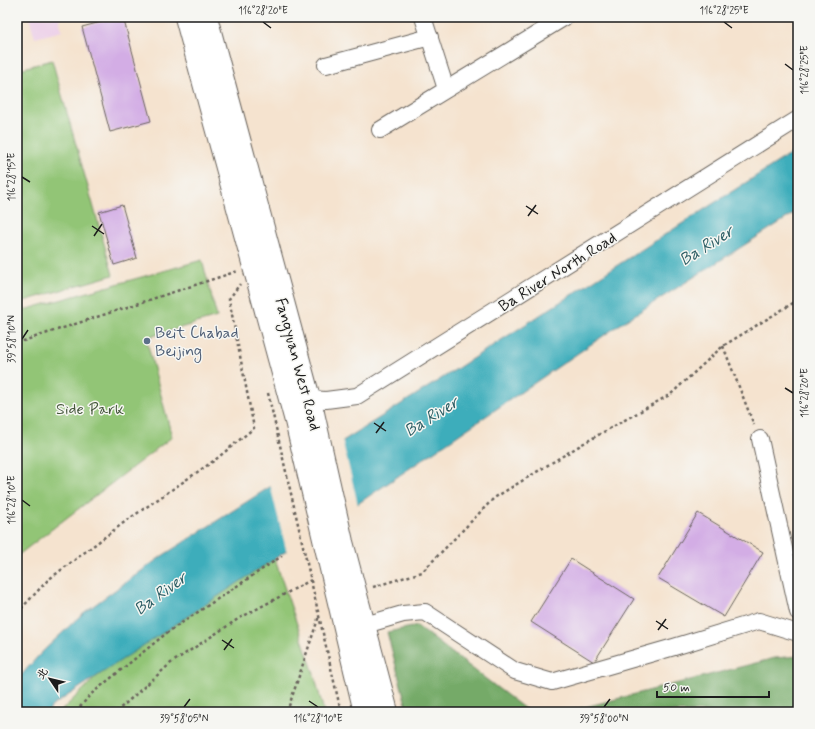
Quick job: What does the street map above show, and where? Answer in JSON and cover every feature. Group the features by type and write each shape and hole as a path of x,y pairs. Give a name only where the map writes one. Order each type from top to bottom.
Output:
{"main road":[{"name":"Fangyuan West Road","path":"186,17 254,267 306,411"},
{"name":"Fangyuan West Road","path":"206,17 306,411 334,547 365,712"},
{"name":"Fangyuan West Road","path":"334,547 355,592 387,712"}],"street":[{"path":"423,17 446,89"},
{"path":"380,130 565,17"},
{"path":"326,65 430,37"},
{"name":"Ba River North Road","path":"306,411 326,400 357,396 798,119"},
{"path":"760,439 798,612"},
{"path":"365,625 403,614 425,612 515,672 552,682 674,647 759,620 798,633"}],"path":[{"path":"17,343 254,267"},
{"path":"17,613 48,580 126,521 215,460 254,428 229,299 254,267"},
{"path":"355,592 422,572 494,498 584,443 671,394 722,346 798,300"},
{"path":"722,346 760,439"},
{"path":"289,483 341,712"},
{"path":"76,712 90,695 168,632 282,556"},
{"path":"116,712 170,663 238,619 311,580"},
{"path":"287,712 319,616"}],"shaded area":[{"path":"29,17 67,17 59,19 62,31 35,38"}],"green space":[{"path":"52,60 113,275 17,303 17,70"},
{"name":"Side Park","path":"202,260 217,317 146,338 172,437 17,556 17,312"},
{"path":"270,545 314,674 324,712 60,712 121,653"},
{"path":"417,626 529,712 408,712 387,632"},
{"path":"798,656 798,712 566,712 775,658"}],"water":[{"name":"Ba River","path":"798,149 798,211 628,319 359,503 52,706 48,712 17,712 17,680 40,654 82,614 162,556"}],"pier":[{"path":"342,439 358,505 287,553 270,484"}],"building":[{"path":"123,17 151,121 110,132 82,27"},
{"path":"122,205 137,258 114,265 99,212"},
{"path":"698,513 763,552 724,617 658,578"},
{"path":"571,559 634,599 594,662 531,622"}],"place":[{"name":"Beit Chabad Beijing","path":"147,341"}]}
